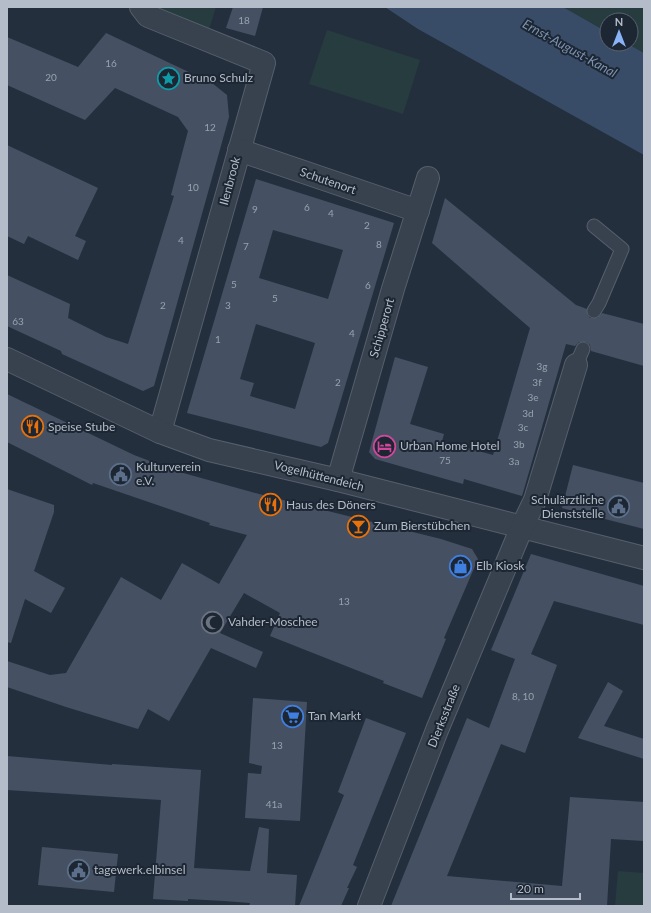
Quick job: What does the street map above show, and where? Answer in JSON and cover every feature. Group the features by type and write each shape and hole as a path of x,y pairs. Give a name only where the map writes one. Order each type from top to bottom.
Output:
{"street":[{"name":"Ilenbrook","path":"142,7 148,16 264,63 238,150 160,432"},
{"name":"Schutenort","path":"238,150 418,211"},
{"name":"Schipperort","path":"338,480 391,297 428,178"},
{"name":"Dierksstraße","path":"369,906 437,730 522,527 535,500 580,357"},
{"name":"Vogelhüttendeich","path":"7,359 160,432 209,450 338,480 644,558"}],"lane":[{"path":"594,226 622,249 599,303 594,311"}],"green space":[{"path":"144,7 216,7 203,49"},
{"path":"563,7 644,7 644,53 639,50 639,12 599,12 599,27"},
{"path":"327,30 420,60 403,114 309,84"},
{"path":"618,871 644,873 644,906 615,906"}],"water":[{"name":"Ernst-August-Kanal","path":"385,7 563,7 599,27 599,52 639,52 639,50 644,53 644,155 418,29"}],"building":[{"path":"233,7 263,7 255,36 226,28"},
{"path":"106,33 212,83 227,95 229,117 154,386 143,391 62,354 61,351 7,326 7,275 70,304 68,318 106,337 128,344 174,196 171,195 188,131 178,117 115,88 85,120 7,85 7,37 78,67"},
{"path":"7,145 98,188 75,236 86,241 78,260 28,236 24,244 7,236"},
{"path":"256,179 394,223 328,443 321,447 187,413","holes":["273,230 343,250 328,299 259,278","256,324 315,343 295,409 250,396 254,383 240,379"]},
{"path":"445,198 576,305 587,309 587,314 590,318 597,318 602,313 644,324 644,366 591,351 590,345 586,342 579,342 575,346 566,344 522,496 464,479 463,484 375,459 369,452 395,357 428,367 410,424 444,434 442,441 493,455 530,328 432,243"},
{"path":"7,394 134,455 176,471 259,494 441,539 472,549 478,559 444,638 446,639 422,698 383,683 384,681 270,636 280,613 244,593 220,633 263,652 256,668 211,648 169,721 148,709 138,729 7,687 7,661 50,675 66,673 121,577 161,600 182,563 219,584 247,535 209,525 210,523 93,483 92,485 7,442"},
{"path":"573,465 644,483 644,529 562,508"},
{"path":"7,489 54,505 54,512 34,571 65,588 51,613 25,599 11,643 7,642"},
{"path":"531,554 644,586 644,625 554,601 531,654 557,665 525,753 501,744 447,876 562,886 570,797 644,802 644,841 611,839 607,906 391,906 467,718 489,728 515,659 491,650"},
{"path":"608,682 623,691 604,726 644,739 644,759 578,738"},
{"path":"253,698 307,702 300,821 245,818 248,773 261,774 262,766 249,763"},
{"path":"366,718 406,733 353,865 357,867 347,888 349,888 341,906 299,906 344,795 338,792"},
{"path":"7,756 112,765 201,770 194,868 250,871 259,827 269,829 267,873 297,875 295,906 249,906 250,903 224,901 153,899 161,800 7,790"},
{"name":"tagewerk.elbinsel","path":"42,847 118,854 114,892 38,885"}],"place":[{"name":"Bruno Schulz","path":"169,78"},
{"name":"Speise Stube","path":"33,427"},
{"name":"Urban Home Hotel","path":"385,446"},
{"name":"Kulturverein e.V.","path":"120,474"},
{"name":"Haus des Döners","path":"270,505"},
{"name":"Schulärztliche Dienststelle","path":"619,507"},
{"name":"Zum Bierstübchen","path":"359,526"},
{"name":"Elb Kiosk","path":"460,566"},
{"name":"Vahder-Moschee","path":"212,622"},
{"name":"Tan Markt","path":"293,716"},
{"name":"tagewerk.elbinsel","path":"78,870"}]}
